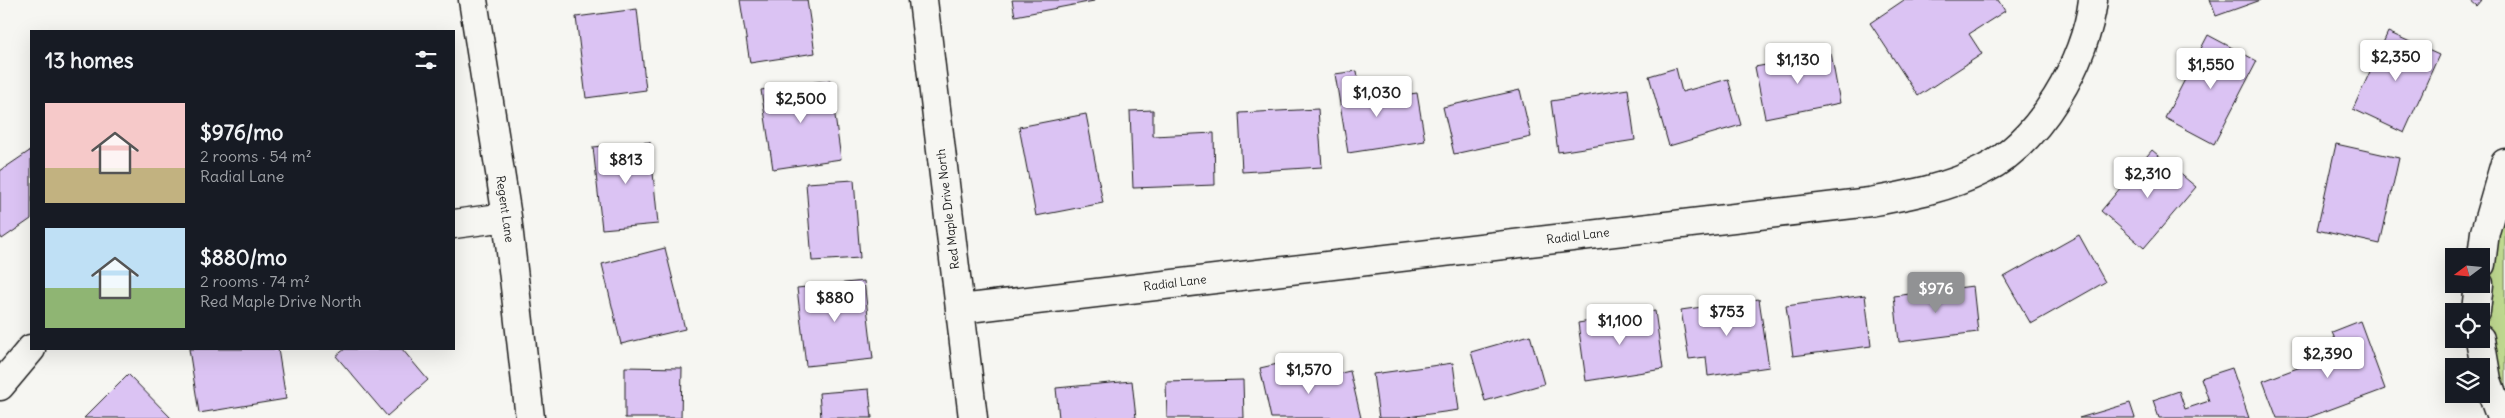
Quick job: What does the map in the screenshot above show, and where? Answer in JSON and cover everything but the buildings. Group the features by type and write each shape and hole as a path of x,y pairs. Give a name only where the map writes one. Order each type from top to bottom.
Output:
{"street":[{"name":"Regent Lane","path":"474,0 507,218 530,418"},
{"name":"Red Maple Drive North","path":"923,0 973,418"},
{"name":"Radial Lane","path":"960,309 1870,202 1925,192 1984,170 2020,143 2053,105 2075,66 2092,11 2093,0"},
{"path":"2483,248 2485,232 2505,163"},
{"path":"455,224 507,218"},
{"path":"2482,348 2487,380 2501,418"},
{"path":"0,386 30,350"}],"green space":[{"path":"2505,174 2505,418 2490,385 2490,358 2485,358 2484,348 2490,348 2490,303 2483,303 2485,293 2490,293 2490,263"}]}
